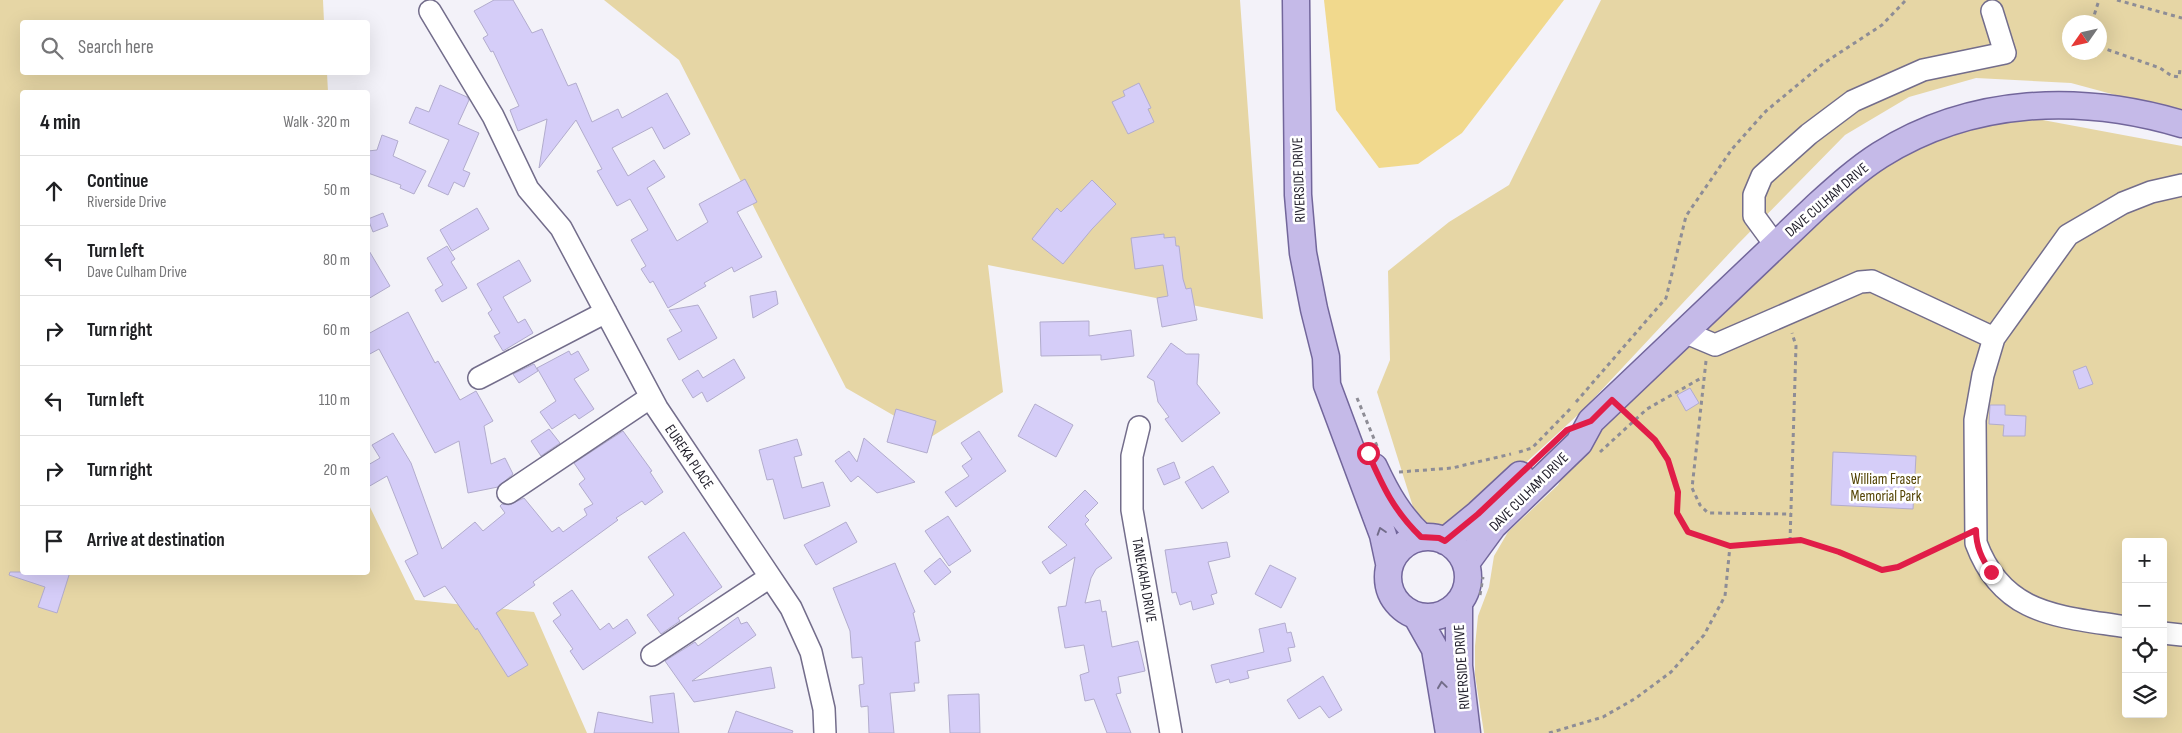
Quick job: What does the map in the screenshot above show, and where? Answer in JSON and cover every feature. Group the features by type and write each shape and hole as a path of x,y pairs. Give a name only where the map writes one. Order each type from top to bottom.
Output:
{"main road":[{"name":"RIVERSIDE DRIVE","path":"1296,0 1298,195 1303,252 1326,357 1327,385 1383,535 1389,563"},
{"name":"DAVE CULHAM DRIVE","path":"1475,568 1493,526 1578,442 1591,421 1854,173 1901,144 1954,120 2008,107 2055,104 2086,105 2128,111 2182,124"},
{"name":"RIVERSIDE DRIVE","path":"1326,357 1341,381 1368,453 1388,498 1398,513 1433,539"},
{"name":"DAVE CULHAM DRIVE","path":"1433,539 1478,514 1536,452 1567,430 1591,421"},
{"path":"1433,539 1454,545 1475,568 1468,581 1469,601 1433,617 1417,617 1395,600 1389,587 1389,563 1408,542 1433,539"},
{"name":"RIVERSIDE DRIVE","path":"1467,733 1459,666 1469,601"},
{"name":"RIVERSIDE DRIVE","path":"1417,617 1434,649 1449,733"}],"street":[{"name":"EUREKA PLACE","path":"430,10 493,116 528,189 561,228 651,396 674,435 791,608 811,652 824,709 825,733"},
{"path":"1776,246 1754,216 1754,195 1762,176 1809,134 1853,101 1923,70 2005,53 1992,11"},
{"path":"2122,626 2055,616 2022,602 2005,591 1982,558 1976,542 1975,420 1983,375 1994,338 2068,236 2122,203 2151,192 2182,185"},
{"path":"1684,332 1715,345 1860,282 1872,281 1994,338"},
{"path":"480,378 606,312"},
{"path":"508,493 651,396"},
{"name":"TANEKAHA DRIVE","path":"1139,427 1132,456 1132,510 1171,733"},
{"path":"652,655 770,577"},
{"path":"2167,633 2182,636"}],"path":[{"path":"1396,472 1452,468 1536,452 1666,298 1686,216 1732,149 1766,111 1824,63 1882,25 1906,0"},
{"path":"2094,15 2099,0"},
{"path":"2117,0 2182,18"},
{"path":"2107,49 2160,68 2172,76 2179,77 2180,69 2182,70"},
{"path":"1785,313 1796,346 1790,541"},
{"path":"1706,361 1692,488 1700,505 1708,513 1791,514"},
{"path":"1595,458 1647,408 1704,377"},
{"path":"1356,396 1380,455"},
{"path":"1612,400 1655,440 1668,460 1678,492 1677,513 1688,532 1730,546 1801,540 1839,552 1882,570 1898,567 1976,530"},
{"path":"1549,733 1603,717 1636,698 1671,672 1704,635 1725,596 1730,546"},
{"path":"1469,601 1475,568"}],"green space":[{"path":"0,0 323,0 324,20 20,20 20,75 327,75 328,90 20,90 20,575 370,575 370,507 415,600 534,612 587,733 0,733"},
{"path":"604,0 1240,0 1263,319 988,265 1003,392 931,437 846,388 679,60"},
{"path":"1601,0 2182,0 2182,113 2071,83 1976,78 1909,97 1845,135 1737,245 1581,412 1472,512 1441,531 1419,526 1377,392 1390,360 1388,271 1449,222 1509,185"},
{"name":"William Fraser Memorial Park","path":"2021,116 2182,146 2182,733 1484,733 1475,675 1475,646 1478,616 1489,587 1494,556 1508,532 1558,485 1575,456 1620,408 1910,131"}],"shaded area":[{"path":"1324,0 1564,0 1462,133 1418,164 1379,168 1336,110"}],"building":[{"path":"494,0 513,0 532,33 542,29 568,86 576,83 592,122 618,109 622,118 667,93 690,134 664,149 652,127 612,148 628,176 654,160 665,177 647,188 677,241 708,222 699,204 745,179 757,202 737,212 762,257 734,272 732,267 704,283 706,286 668,308 653,281 650,283 641,269 646,266 631,240 648,230 630,199 617,206 597,171 602,169 576,120 539,168 547,119 518,131 510,110 519,106 493,51 491,52 483,38 488,35 474,11"},
{"path":"1139,83 1151,108 1148,109 1154,122 1128,134 1112,102 1125,96 1123,91"},
{"path":"440,85 467,97 469,100 458,124 479,133 463,170 470,173 464,187 454,182 448,195 428,186 449,140 409,123 416,107 429,112"},
{"path":"382,135 398,141 393,156 426,171 414,194 400,188 401,185 370,174 370,151 377,150"},
{"path":"1092,180 1116,204 1063,264 1032,239 1057,208 1061,212"},
{"path":"477,208 489,229 452,251 440,230"},
{"path":"383,213 388,226 373,232 370,218"},
{"path":"1164,234 1164,238 1175,237 1176,246 1179,246 1183,279 1186,289 1191,288 1197,320 1162,327 1157,298 1168,296 1163,265 1135,269 1131,238"},
{"path":"447,246 455,259 451,262 467,288 442,302 435,290 443,285 427,258"},
{"path":"370,252 390,286 370,298"},
{"path":"519,260 531,281 503,297 518,323 525,319 533,333 503,351 494,336 500,333 488,313 492,310 477,284"},
{"path":"776,291 778,304 753,318 750,296"},
{"path":"698,305 717,338 679,360 667,339 682,331 669,310"},
{"path":"408,312 435,363 438,361 460,400 476,391 493,421 484,426 491,464 505,458 513,474 498,487 468,493 459,441 435,453 379,349 370,354 370,333"},
{"path":"1089,321 1089,336 1131,330 1134,356 1101,360 1101,355 1041,356 1040,322"},
{"path":"1171,343 1186,354 1199,354 1197,384 1220,413 1182,442 1165,419 1169,417 1158,402 1154,381 1147,377"},
{"path":"569,351 571,355 578,351 589,370 574,379 594,409 579,419 575,414 552,429 540,412 556,401 537,368"},
{"path":"734,359 745,378 707,402 702,392 693,398 682,380 698,370 703,378"},
{"path":"534,364 538,371 519,383 513,374"},
{"path":"2086,366 2093,384 2079,389 2073,371"},
{"path":"1690,388 1699,403 1686,411 1677,395"},
{"path":"1035,404 1073,425 1056,457 1018,436"},
{"path":"1990,405 2005,405 2005,415 2026,416 2025,436 2003,436 2004,425 1989,424"},
{"path":"896,409 936,421 927,453 887,442"},
{"path":"549,429 560,443 541,456 531,441"},
{"path":"623,431 652,471 650,472 663,492 645,505 642,501 616,518 618,520 533,582 535,585 496,613 528,665 508,677 477,628 476,630 445,586 424,597 405,561 418,554 387,476 370,486 370,464 380,458 372,445 393,433 411,463 442,549 475,522 483,531 505,513 500,506 502,504 509,505 524,498 552,532 559,527 563,532 587,515 584,509 593,504 579,484 585,479 574,463"},
{"path":"979,431 1006,471 956,507 945,492 969,476 962,466 972,459 961,443"},
{"path":"864,438 915,482 877,493 858,476 851,482 835,461 849,451 857,462"},
{"path":"797,439 802,455 794,457 802,488 823,482 830,506 784,519 773,479 767,480 759,450"},
{"path":"1833,452 1916,456 1913,509 1831,505"},
{"path":"1174,462 1180,478 1164,485 1157,469"},
{"path":"1213,466 1229,492 1202,509 1185,482"},
{"path":"1085,490 1098,503 1085,516 1089,520 1085,524 1112,558 1096,569 1091,578 1085,603 1100,600 1102,612 1106,611 1112,647 1138,641 1145,671 1118,677 1121,693 1116,694 1131,733 1107,733 1094,699 1085,701 1080,675 1089,672 1084,645 1065,648 1058,607 1066,606 1075,557 1050,574 1042,562 1067,545 1048,527"},
{"path":"948,516 971,551 949,566 925,531"},
{"path":"846,522 857,542 816,565 804,545"},
{"path":"684,532 722,587 678,618 680,621 661,634 647,615 674,595 648,557"},
{"path":"1227,542 1230,557 1208,562 1217,593 1211,595 1214,604 1193,610 1191,601 1180,605 1176,592 1172,593 1165,550"},
{"path":"940,558 951,572 935,585 924,571"},
{"path":"895,563 915,612 913,613 920,641 915,642 919,683 914,683 915,691 890,693 894,733 869,733 868,706 861,707 859,685 864,684 862,657 852,658 850,631 833,588"},
{"path":"1270,565 1296,578 1281,608 1255,594"},
{"path":"10,572 20,572 20,575 69,575 57,613 38,607 45,587 9,575"},
{"path":"572,590 600,630 609,623 613,629 627,619 636,633 583,670 570,651 573,649 553,621 561,615 553,603"},
{"path":"738,617 741,624 747,622 756,635 692,681 771,667 775,688 694,702 665,661 695,642 698,646"},
{"path":"1285,623 1287,633 1291,632 1295,647 1288,648 1291,661 1247,671 1249,678 1230,683 1229,679 1216,683 1211,665 1264,652 1259,629"},
{"path":"1323,676 1342,710 1329,718 1320,706 1299,719 1287,700"},
{"path":"674,693 679,733 594,733 598,712 653,723 650,696"},
{"path":"979,694 980,733 950,733 948,695"},
{"path":"736,711 793,731 792,733 728,733"}],"route":[{"path":"1368,453 1388,498 1398,513 1421,537 1430,536 1445,541 1478,514 1567,430 1591,421 1612,400 1655,440 1668,460 1678,492 1677,513 1688,532 1730,546 1801,540 1839,552 1882,570 1898,567 1976,530 1976,542 1982,558 1991,572"}]}
